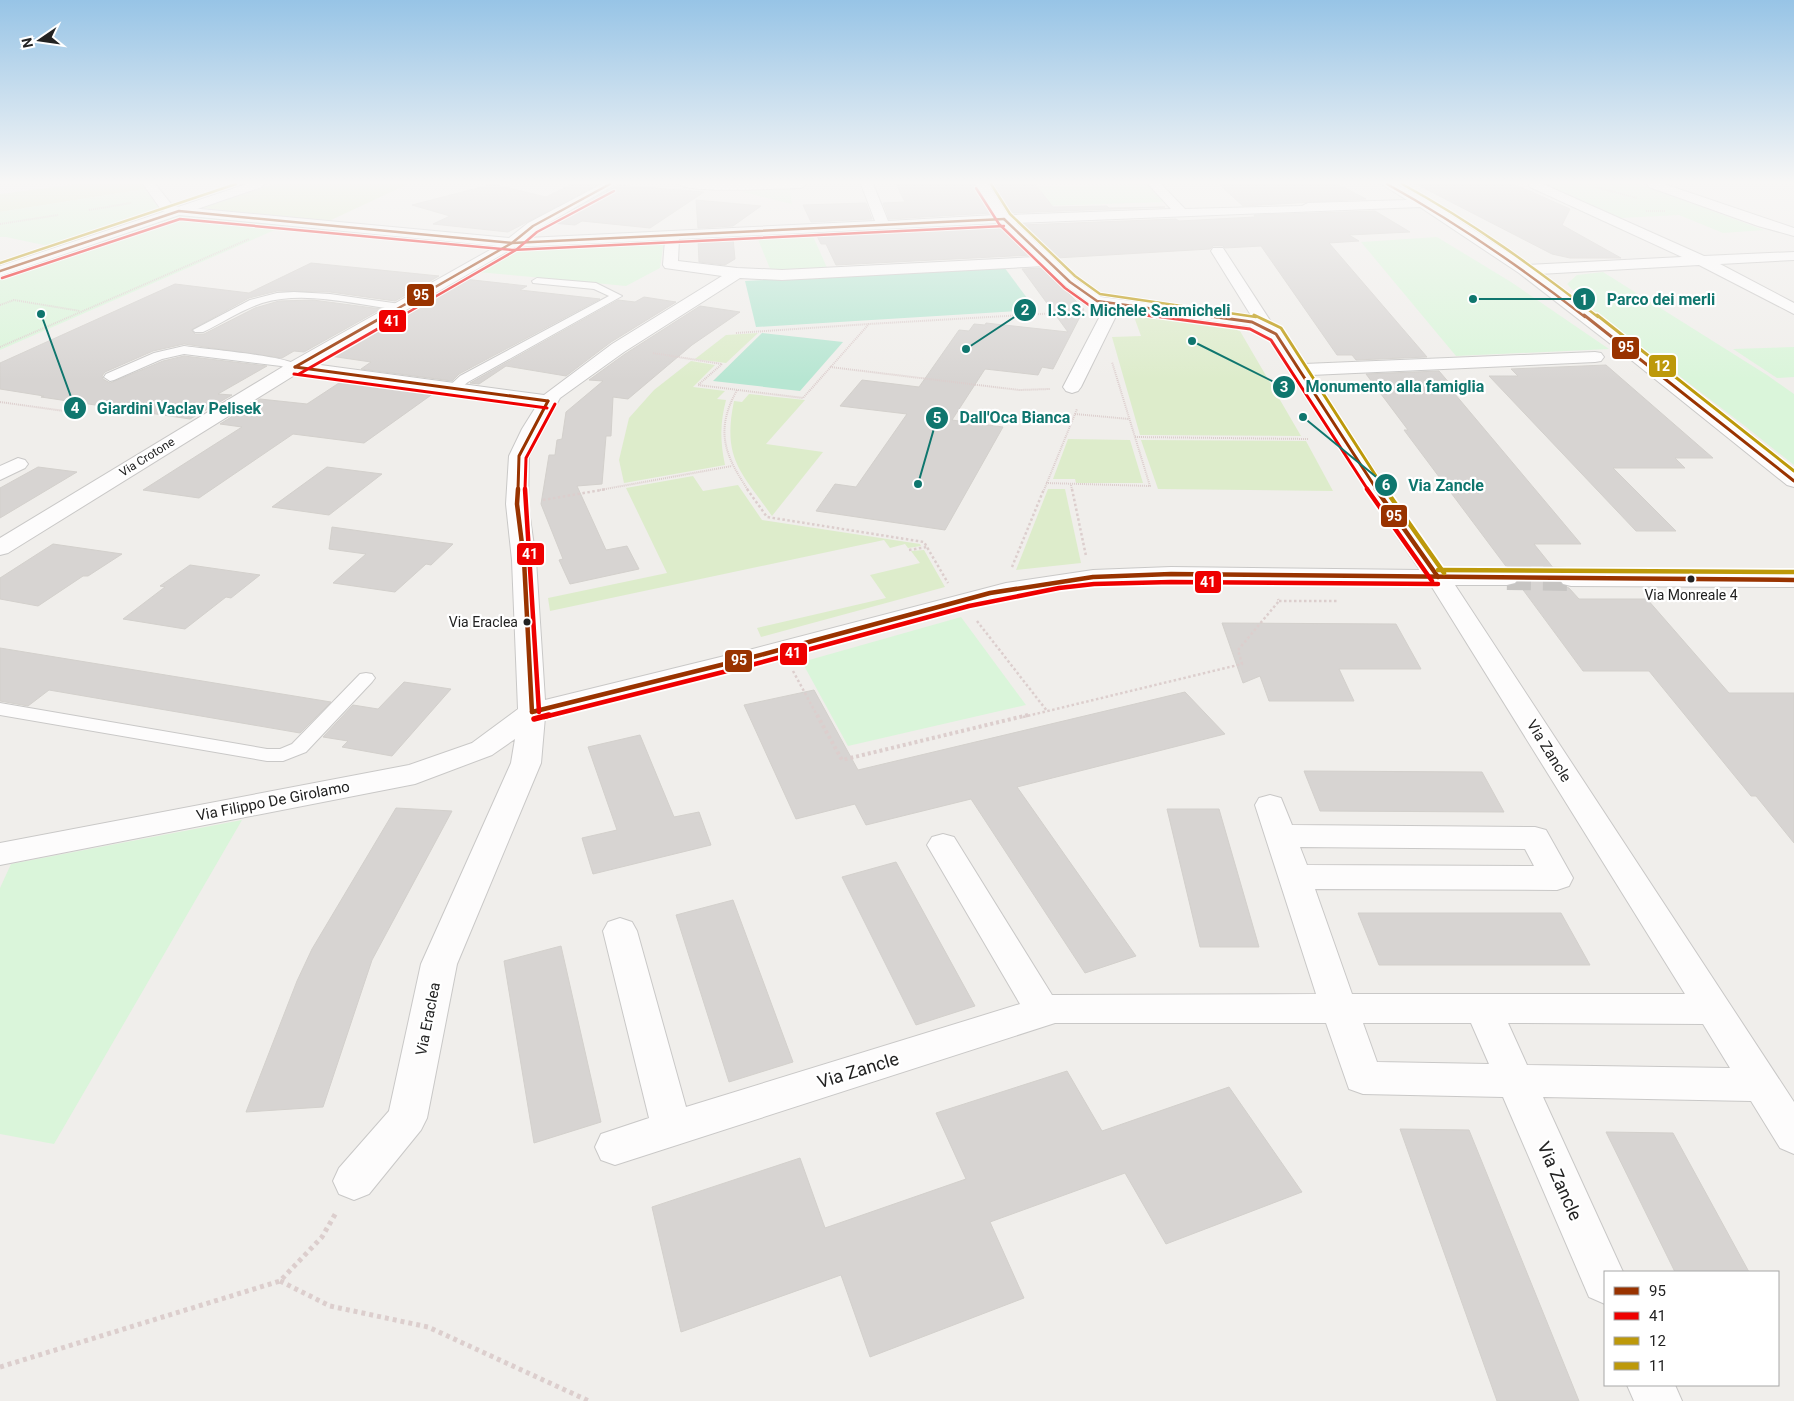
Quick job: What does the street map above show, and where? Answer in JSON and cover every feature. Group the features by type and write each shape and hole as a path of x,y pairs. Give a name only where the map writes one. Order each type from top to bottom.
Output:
{"street":[{"path":"0,271 64,249"},
{"name":"Via Crotone","path":"0,548 295,367 501,249"},
{"path":"671,249 670,265 736,273 782,275 1047,261"},
{"path":"1035,249 1070,282 1097,301 1107,318 1072,387"},
{"path":"1493,249 1524,270 1636,355 1794,481"},
{"path":"1676,249 1794,309"},
{"name":"Via Zancle","path":"1218,250 1267,328 1276,334 1393,515 1438,577 1794,1136"},
{"path":"1524,270 1794,256"},
{"name":"Via Eraclea","path":"354,1181 408,1118 439,964 526,763 532,712 524,560 517,504 519,456 548,401 590,367 736,273"},
{"path":"1209,316 1238,306 1248,296"},
{"path":"1097,301 1252,322 1267,328"},
{"path":"1298,370 1595,357"},
{"path":"295,367 548,401"},
{"path":"0,474 9,462"},
{"path":"532,712 754,657 968,599 1058,581 1093,577 1171,574 1507,578"},
{"path":"1571,579 1794,580"},
{"name":"Via Filippo De Girolamo","path":"0,854 415,774 482,749 532,712"},
{"path":"1270,805 1363,1078 1762,1085"},
{"path":"1281,836 1535,838 1557,878 1294,877"},
{"path":"943,845 1043,1012"},
{"path":"620,931 672,1129"},
{"name":"Via Zancle","path":"615,1147 1055,1008 1713,1009"},
{"name":"Via Zancle","path":"1483,1008 1604,1280"},
{"path":"1651,1386 1658,1401"}],"lane":[{"path":"453,388 464,380 617,296 596,286 537,281"},
{"path":"199,330 261,300 289,296 400,307"},
{"path":"110,378 158,356 184,350 283,363 295,367"},
{"path":"0,709 267,755 283,754 299,748 366,678"}],"path":[{"path":"0,347 223,249"},
{"path":"0,306 14,300 82,311"},
{"path":"736,333 1080,312"},
{"path":"645,352 722,364 698,385 803,398 869,324"},
{"path":"1046,483 1071,486 1150,486 1110,359"},
{"path":"830,368 1019,390 1072,387 1085,389 1011,568"},
{"path":"737,390 728,402 725,422 725,443 732,466 768,517 924,542 952,588"},
{"path":"0,402 64,411"},
{"path":"1075,414 1129,419"},
{"path":"1135,437 1309,439"},
{"path":"540,500 732,466"},
{"path":"1071,486 1086,557"},
{"path":"908,550 928,547"},
{"path":"790,664 842,760 1242,664 1238,650 1279,601 1276,594"},
{"path":"977,620 1047,711"},
{"path":"0,1367 280,1282 322,1237 354,1181"},
{"path":"280,1282 330,1306 428,1327 589,1401"}],"green space":[{"path":"83,249 230,249 0,350 0,278"},
{"path":"523,249 663,249 660,268 626,286 478,272 506,255"},
{"path":"762,249 819,249 828,270 771,271"},
{"path":"1367,249 1457,249 1511,282 1609,349 1456,356"},
{"path":"1004,267 1036,310 756,327 745,281"},
{"path":"1603,272 1794,394 1794,465 1589,307 1567,284 1577,275"},
{"path":"1133,314 1224,326 1240,331 1301,436 1140,435 1112,337 1141,336"},
{"path":"758,333 726,363 695,359 726,335"},
{"path":"762,333 843,342 800,391 713,381"},
{"path":"1794,347 1794,377 1777,378 1733,349"},
{"path":"691,361 715,365 693,387 725,391 717,399 726,400 721,432 725,465 624,483 619,460 629,418 654,390"},
{"path":"749,394 805,400 766,444 823,452 772,516 743,476 733,451 731,421 734,401 742,402"},
{"path":"1068,439 1130,440 1143,483 1076,483 1075,479 1053,479"},
{"path":"1141,440 1306,441 1333,491 1158,489"},
{"path":"693,476 703,491 738,485 762,520 920,544 921,546 908,548 905,544 890,548 884,540 550,611 548,598 667,573 626,488"},
{"path":"1048,489 1065,489 1081,563 1016,570"},
{"path":"924,550 945,587 761,637 757,628 886,598 870,575 920,563 911,551"},
{"path":"961,617 1026,705 848,746 802,662"},
{"path":"242,820 54,1144 0,1134 0,888 11,864"}],"building":[{"path":"698,249 734,249 735,259 725,265 699,262"},
{"path":"829,249 1026,249 1032,255 836,265"},
{"path":"1047,249 1203,249 1056,258"},
{"path":"1263,249 1334,249 1427,357 1356,360 1352,355 1337,355"},
{"path":"1543,249 1606,249 1621,258 1570,258 1552,254"},
{"path":"311,263 439,276 395,301 330,292 277,291 249,298 191,330 195,334 204,334 255,308 279,301 313,300 381,309 304,352 294,351 282,358 184,344 153,351 105,372 102,376 103,379 110,383 163,361 184,356 267,366 218,394 232,395 190,419 41,397 44,396 0,389 0,363 175,284 249,293"},
{"path":"1043,268 1084,309 1053,369 1042,367 1038,375 985,369 952,420 1003,427 945,530 816,511 835,484 856,487 907,414 840,406 862,380 919,387 959,330 969,331 974,324 985,325 986,323 1068,332 1022,269"},
{"path":"464,279 527,286 520,290 600,299 459,374 452,381 361,369 371,362 330,356"},
{"path":"644,297 676,302 611,342 566,376 506,366 479,384 470,383 618,300 635,302"},
{"path":"700,306 740,312 692,345 628,399 613,397 611,436 606,436 602,484 577,486 606,550 627,546 639,569 570,584 559,560 563,559 541,504 549,455 555,455 557,440 562,439 566,412 603,381 589,380 625,354"},
{"path":"1606,365 1713,458 1675,458 1685,468 1613,468 1676,531 1636,531 1489,376 1518,376 1511,369"},
{"path":"1439,371 1451,385 1449,387 1581,544 1534,544 1559,575 1557,579 1562,585 1569,588 1579,599 1647,599 1729,693 1794,693 1794,843 1756,796 1751,796 1649,671 1583,671 1518,583 1520,577 1515,571 1508,569 1404,430 1408,430 1366,374"},
{"path":"342,381 434,393 364,443 293,434 199,498 143,490 242,427 220,424 260,399 307,404"},
{"path":"38,467 77,472 0,518 0,488"},
{"path":"327,467 382,474 329,515 272,507"},
{"path":"332,527 453,544 431,565 426,564 395,592 333,583 366,554 329,549"},
{"path":"53,544 122,554 88,576 83,576 38,606 0,599 0,578"},
{"path":"190,565 260,575 231,598 226,597 185,629 123,619 165,587 160,586"},
{"path":"1222,623 1396,624 1421,669 1339,669 1354,701 1269,701 1260,676 1243,683"},
{"path":"0,648 331,702 300,733 49,690 28,706 0,701"},
{"path":"404,682 451,689 392,756 342,747 348,741 323,737 353,705 378,709"},
{"path":"814,690 858,770 1185,692 1225,734 1017,787 1136,956 1085,973 971,799 866,825 855,804 796,819 744,705"},
{"path":"640,735 674,817 699,812 711,845 593,874 582,838 617,830 588,747"},
{"path":"1304,771 1482,772 1504,812 1320,811"},
{"path":"396,808 452,811 372,960 323,1107 246,1112 297,981 312,949"},
{"path":"1167,809 1219,809 1259,947 1200,947"},
{"path":"896,862 975,1006 916,1025 842,877"},
{"path":"733,900 793,1062 729,1082 676,915"},
{"path":"1358,913 1561,913 1590,965 1379,965"},
{"path":"561,946 601,1122 534,1143 504,961"},
{"path":"1067,1071 1102,1131 1229,1087 1302,1192 1166,1244 1125,1173 990,1222 1024,1298 870,1357 841,1275 681,1332 652,1207 800,1158 825,1228 966,1179 936,1113"},
{"path":"1400,1129 1469,1130 1579,1401 1497,1401"},
{"path":"1606,1132 1673,1133 1748,1271 1675,1271"}],"tunnel":[{"path":"1507,578 1571,579"}],"transit line":[{"name":"11","path":"0,263 41,249"},
{"name":"95","path":"0,271 64,249"},
{"name":"41","path":"2,278 88,249"},
{"name":"95","path":"295,367 501,249"},
{"name":"41","path":"505,249 525,249"},
{"name":"41","path":"299,374 517,249"},
{"name":"41","path":"1025,249 1065,288 1093,308 1250,329 1271,340 1387,519 1432,581"},
{"name":"95","path":"1036,249 1070,282 1097,301 1252,322 1276,334 1393,515 1438,577"},
{"name":"12","path":"1047,249 1075,276 1100,294 1253,315 1281,328 1399,511 1444,573"},
{"name":"95","path":"1493,249 1636,355 1794,481"},
{"name":"12","path":"1508,249 1636,345 1794,471"},
{"name":"95","path":"295,367 548,401"},
{"name":"41","path":"294,374 547,408"},
{"name":"95","path":"532,712 524,560 517,504 519,456 548,401"},
{"name":"41","path":"539,712 531,560 525,504 526,458 555,404"},
{"name":"12","path":"1438,570 1794,572"},
{"name":"95","path":"532,712 753,657 990,593 1093,577 1171,574 1794,580"},
{"name":"41","path":"534,719 755,664 969,606 1059,588 1094,584 1171,582 1438,584"}],"place":[{"name":"Parco dei merli","path":"1473,299"},
{"name":"Giardini Vaclav Pelisek","path":"41,314"},
{"name":"Monumento alla famiglia","path":"1192,341"},
{"name":"I.S.S. Michele Sanmicheli","path":"966,349"},
{"name":"Via Zancle","path":"1303,417"},
{"name":"Dall'Oca Bianca","path":"918,484"},
{"name":"Via Monreale 4","path":"1691,579"},
{"name":"Via Eraclea","path":"527,622"}]}
